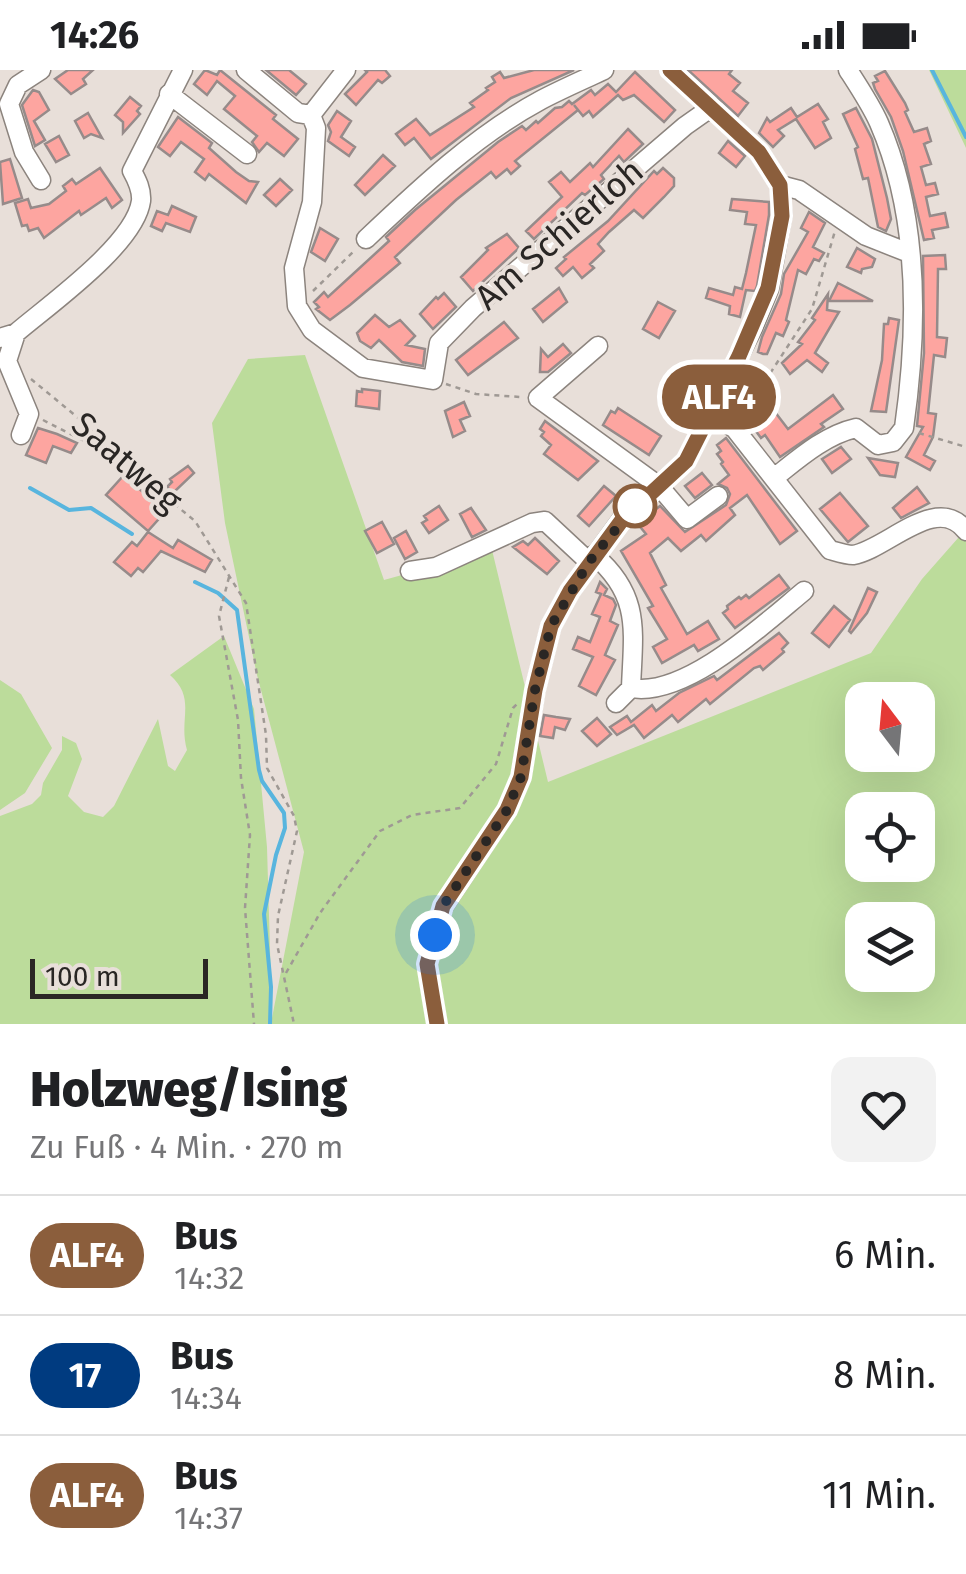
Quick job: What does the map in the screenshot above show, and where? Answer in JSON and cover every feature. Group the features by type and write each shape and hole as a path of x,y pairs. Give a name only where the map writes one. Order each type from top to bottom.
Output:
{"street":[{"path":"41,70 18,85 9,104 24,152 41,180"},
{"path":"21,435 29,414 7,361 8,335 122,241 135,222 142,198 132,171 184,70"},
{"path":"246,70 298,113 311,115"},
{"path":"311,115 346,70"},
{"path":"366,239 432,177 494,131 539,101 604,70"},
{"path":"437,1024 427,964 443,906 507,810 521,777 535,690 551,626 592,559 622,520 686,461 768,288 782,216 780,185 759,152 670,70"},
{"path":"774,478 802,455 844,431 856,428 878,444 894,442 904,428 913,289 906,216 884,136 848,70"},
{"path":"169,94 247,154"},
{"name":"Am Schierloh","path":"433,380 439,342 472,308 712,107"},
{"path":"311,115 316,128 312,202 294,268 298,306 312,330 363,368 433,380"},
{"path":"780,185 800,190 866,236 909,253"},
{"path":"598,346 538,398 658,486 686,520 718,496"},
{"path":"712,412 734,428 830,550 850,556 939,517 960,523 966,532"},
{"path":"410,571 436,567 545,521 620,585 633,614 631,688 616,703"},
{"path":"631,688 649,691 684,678 746,639 804,591"}],"path":[{"path":"734,428 812,308 839,217"},
{"path":"298,306 366,239"},
{"name":"Saatweg","path":"27,374 195,521 246,603 266,735 266,768 294,816 297,831 278,916 277,944 294,1024"},
{"path":"433,380 476,394 538,398"},
{"path":"29,414 122,460"},
{"path":"904,428 966,447"},
{"path":"230,576 219,616 238,720 241,778 250,835 245,908 254,1024"},
{"path":"284,976 320,913 380,830 412,815 460,808 496,764 513,708 535,690"}],"green space":[{"path":"929,70 966,70 966,148"},
{"path":"305,355 384,580 492,550 548,782 871,653 922,579 966,529 966,1024 0,1024 0,816 32,804 41,795 43,783 62,750 62,736 76,743 82,759 68,796 84,812 103,817 114,806 158,719 168,766 175,771 187,750 185,701 170,675 224,636 254,709 267,847 272,1018 304,852 257,675 225,523 212,423 248,359"},
{"path":"0,680 21,694 52,748 25,793 0,810"}],"building":[{"path":"68,70 93,70 83,79 86,84 71,94 55,79"},
{"path":"205,70 217,75 220,70 276,115 273,119 298,139 284,156 267,143 259,152 252,142 257,136 224,109 235,96 217,81 207,95 194,84"},
{"path":"266,70 289,70 306,84 296,95"},
{"path":"365,70 385,70 390,76 382,83 378,80 356,105 345,94"},
{"path":"534,70 574,70 511,98 431,159 414,138 405,145 396,134 416,119 430,135 474,107 470,103 488,90 495,82 492,77 500,72 504,78"},
{"path":"688,70 732,70 729,74 740,83 733,91 748,103 738,116"},
{"path":"885,71 905,103 914,132 927,128 931,141 924,144 931,164 921,167 926,185 935,183 938,194 926,197 930,216 945,213 948,227 932,230 934,238 924,240 903,151 873,83 878,81 875,76"},
{"path":"635,72 675,110 664,122 634,95 623,100 618,95 593,117 589,111 583,116 574,105 578,110 515,161 520,166 511,174 507,169 496,178 491,172 456,200 395,257 400,263 350,305 330,320 316,309 319,307 314,302 324,292 328,297 389,241 386,237 415,210 498,142 522,126 526,130 555,108 569,101 572,104 591,90 595,95 608,84 616,92"},
{"path":"33,90 39,92 49,110 34,121 45,140 35,146 22,105"},
{"path":"130,97 141,106 137,111 140,114 123,133 123,122 115,115"},
{"path":"818,104 828,119 823,122 831,138 815,148 796,119 778,130 784,136 773,147 759,133 767,118 770,122 791,108 797,117"},
{"path":"856,108 872,139 887,198 891,219 886,231 878,227 868,178 863,179 855,149 858,147 843,114"},
{"path":"337,111 351,121 341,137 355,147 349,156 328,141 328,125"},
{"path":"88,113 102,138 91,134 84,138 75,121"},
{"path":"178,117 212,143 209,148 236,172 258,182 246,203 209,174 205,180 195,172 204,159 181,142 170,156 158,147"},
{"path":"628,129 643,144 624,162 619,156 601,175 604,179 585,195 582,193 534,239 526,231 562,197 549,182 561,172 570,182 590,163 593,167"},
{"path":"59,136 69,155 56,162 45,144"},
{"path":"728,141 745,156 736,167 719,153"},
{"path":"383,155 395,166 365,195 355,185"},
{"path":"10,159 22,198 3,204 0,162"},
{"path":"100,168 122,200 112,208 106,198 81,215 79,211 44,238 38,228 29,231 27,225 22,226 15,203 28,199 31,208 49,204 66,191 63,186 72,179 76,184"},
{"path":"663,168 674,178 674,186 664,197 643,218 634,210 609,232 598,244 604,251 582,278 573,267 563,276 556,268 564,257 608,221 654,171 657,174"},
{"path":"280,179 292,190 276,206 264,195"},
{"path":"732,199 769,202 757,286 755,291 746,290 740,317 729,314 730,306 706,298 709,288 733,295 735,287 742,289 756,225 745,224 747,212 730,210"},
{"path":"172,206 196,217 190,232 166,223 162,231 151,226 157,211 168,215"},
{"path":"809,212 825,223 813,247 824,253 819,261 814,259 806,274 798,270 786,320 789,322 783,336 776,333 767,354 763,354 758,352 762,337 781,294 784,274 808,232 801,228"},
{"path":"320,228 338,239 325,261 311,252"},
{"path":"507,234 519,248 473,291 461,277 486,248"},
{"path":"857,248 875,259 872,267 862,269 861,273 847,267"},
{"path":"945,255 946,269 938,269 937,337 947,338 945,357 934,355 928,413 936,414 933,437 924,455 935,461 930,470 906,457 923,427 917,426 924,353 923,256"},
{"path":"838,283 873,301 829,301"},
{"path":"559,288 567,302 543,322 533,309"},
{"path":"444,293 456,307 433,329 420,314"},
{"path":"828,294 827,310 839,312 815,353 828,363 822,372 807,360 790,374 782,363 802,344 798,342"},
{"path":"658,302 675,311 659,338 643,329"},
{"path":"375,315 389,327 400,320 415,336 406,345 425,349 423,366 402,362 379,340 371,348 360,341 357,333"},
{"path":"889,318 899,320 886,412 871,411 882,360 884,324 888,324"},
{"path":"504,322 518,338 468,375 456,360"},
{"path":"563,344 571,353 548,372 540,372 541,349 548,357"},
{"path":"691,371 704,379 696,393 692,390 695,395 690,404 677,396"},
{"path":"357,391 380,391 379,409 356,406"},
{"path":"833,395 843,409 780,457 765,435 761,438 747,419 761,408 770,416 775,412 788,429"},
{"path":"464,402 470,416 460,420 465,431 453,437 445,411"},
{"path":"618,408 661,436 649,455 603,425 611,411 615,413"},
{"path":"545,421 598,461 578,480 544,454 551,445 541,436"},
{"path":"38,428 77,443 71,453 53,446 46,463 26,455"},
{"path":"726,438 797,531 780,544 747,495 730,508 735,515 706,541 701,535 681,551 668,538 650,553 666,585 661,588 687,634 708,621 719,639 698,651 694,645 662,663 653,647 667,639 621,551 646,534 637,523 654,507 655,510 660,506 685,532 726,505 730,494 718,484 729,475 717,454 721,451 717,445"},
{"path":"841,447 851,459 832,473 822,459"},
{"path":"868,458 898,463 895,477 880,475"},
{"path":"188,466 194,473 173,493 167,487 170,479"},
{"path":"702,473 712,485 695,498 685,486"},
{"path":"124,475 165,512 148,531 106,495"},
{"path":"604,486 616,496 589,526 578,516"},
{"path":"917,487 929,503 901,518 893,508"},
{"path":"840,493 868,526 848,542 820,509"},
{"path":"439,506 448,520 429,533 422,523 427,520 424,516"},
{"path":"471,508 486,530 472,537 460,514"},
{"path":"382,522 394,544 377,553 365,531"},
{"path":"406,531 417,552 405,559 394,538"},
{"path":"148,532 173,548 178,540 212,560 205,572 161,551 143,572 138,568 131,576 114,562 132,542 137,546"},
{"path":"535,538 559,561 547,574 513,547 523,541 528,545"},
{"path":"779,575 789,588 735,628 723,613 727,606 739,597 749,598"},
{"path":"600,582 607,589 604,595 616,605 610,621 618,625 605,655 615,660 596,695 579,686 593,657 573,649 578,637 590,642 600,617 592,614 601,594 596,592"},
{"path":"868,588 877,592 851,633 849,631"},
{"path":"834,606 850,620 829,647 812,633"},
{"path":"779,633 788,643 782,649 784,652 763,670 760,666 754,668 710,704 706,699 678,722 672,715 644,738 634,725 617,735 610,727 627,716 631,722 652,705 656,711 679,693 714,676 717,680"},
{"path":"544,715 570,719 565,730 555,727 553,738 540,736"},
{"path":"597,718 611,734 597,746 582,731"}],"waterway":[{"path":"932,70 966,137"},
{"path":"30,488 69,510 91,508 132,534"},
{"path":"195,582 218,593 237,610 259,770 284,813 285,828 264,914 271,987 270,1024"}],"bus line":[{"name":"ALF4","path":"437,1024 427,964 443,906 507,810 521,777 535,690 551,626 594,555 622,520 686,461 768,288 782,216 780,185 759,152 670,70"}],"route":[{"path":"435,935 443,906 507,810 521,777 535,690 551,626 589,562 635,506"}]}
